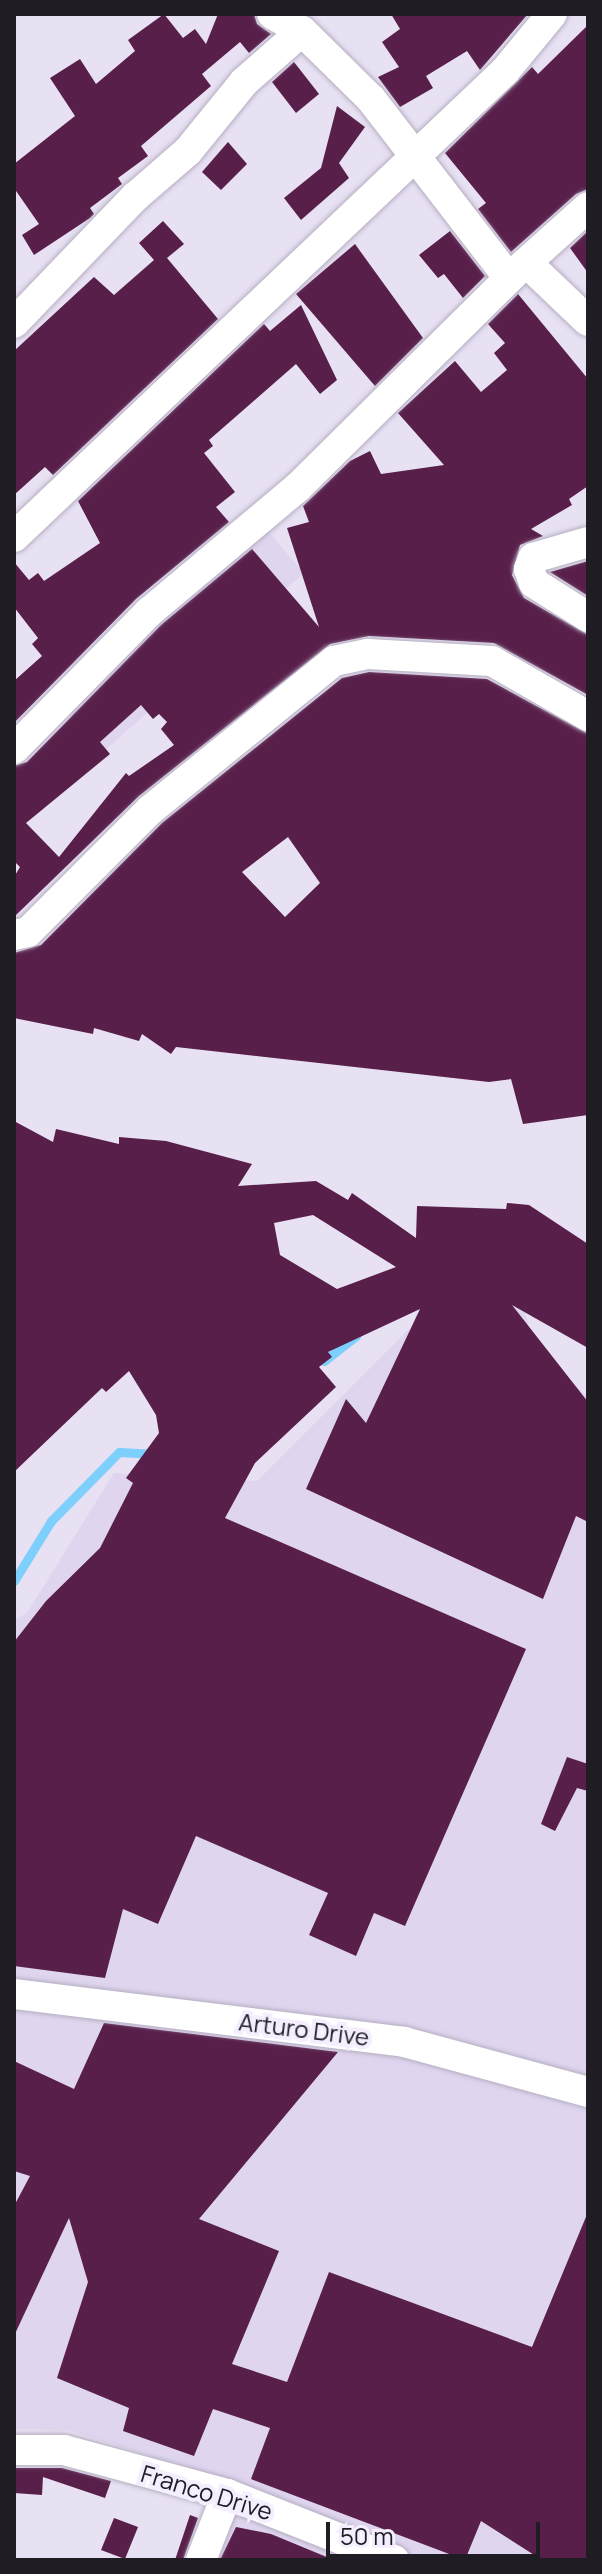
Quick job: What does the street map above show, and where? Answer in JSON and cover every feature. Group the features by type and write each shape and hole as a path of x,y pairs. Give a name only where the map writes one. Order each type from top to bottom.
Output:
{"street":[{"path":"272,14 302,31 371,99 413,156 518,271 588,321"},
{"path":"14,537 505,71 552,14"},
{"path":"14,323 135,197 188,151 244,82 302,31"},
{"path":"14,749 149,612 298,487 518,271 588,207"},
{"path":"588,542 533,558 529,569 534,583 588,617"},
{"path":"14,935 28,932 150,810 334,661 368,654 492,661 588,716"},
{"name":"Arturo Drive","path":"14,1994 404,2042 588,2092"},
{"name":"Franco Drive","path":"14,2450 64,2450 227,2494 394,2560"},
{"path":"201,2560 227,2494"}],"shaded area":[{"path":"266,529 304,573 103,752 64,708"},
{"path":"520,1297 534,1343 588,1398 588,2560 214,2560 241,2484 67,2430 14,2429 14,1620 27,1613 114,1473 257,1481 428,1310"}],"building":[{"path":"164,14 183,38 195,29 206,44 218,14 254,14 257,24 271,34 249,53 240,42 202,74 211,86 141,146 148,156 118,178 122,184 90,208 94,214 90,218 34,255 22,235 39,224 14,188 14,164 75,116 50,78 80,59 96,84 135,51 128,40"},
{"path":"391,14 528,14 480,70 467,51 426,76 433,88 400,107 378,77 399,67 382,42 400,29"},
{"path":"588,25 588,189 576,194 511,252 478,209 486,203 445,153 532,67 538,74"},
{"path":"294,62 319,94 296,113 272,82"},
{"path":"337,106 365,127 339,163 349,178 301,220 284,198 321,168"},
{"path":"228,142 247,164 221,190 202,172"},
{"path":"163,221 184,244 167,258 218,319 53,475 45,467 14,495 14,351 94,277 114,295 154,260 139,243"},
{"path":"450,231 485,276 463,298 444,274 438,278 419,255"},
{"path":"588,231 588,273 570,248"},
{"path":"355,244 423,338 375,386 296,294"},
{"path":"518,294 588,379 588,486 569,499 572,505 531,529 543,536 520,545 512,575 524,598 588,635 588,695 494,643 369,636 330,644 139,796 14,917 14,877 20,867 14,861 14,766 27,762 161,625 252,549 319,627 287,528 309,522 303,506 350,461 370,451 381,474 444,465 398,413 455,361 481,392 507,370 494,353 505,343 488,324","holes":["141,705 153,719 159,714 167,722 161,729 174,745 129,776 126,773 59,857 26,823 110,754 100,742"]},
{"path":"301,305 337,380 320,394 296,364 209,440 213,446 204,453 235,492 216,507 229,522 136,599 14,723 14,681 42,656 32,644 38,638 14,607 14,562 29,580 38,573 44,581 100,543 78,501 264,324 270,331"},
{"path":"588,561 588,596 550,572"},
{"path":"369,672 487,679 588,734 588,1115 523,1124 511,1079 489,1082 176,1047 171,1054 142,1034 139,1041 94,1028 93,1034 14,1018 14,953 41,945 162,823 342,678","holes":["288,837 320,883 285,917 242,872"]},
{"path":"14,1121 53,1142 56,1129 119,1144 119,1137 166,1141 252,1164 238,1186 316,1181 348,1200 352,1193 416,1238 417,1206 506,1209 507,1203 529,1205 588,1244 588,1348 512,1305 588,1402 588,1522 576,1516 543,1599 306,1489 346,1399 366,1423 420,1309 328,1352 332,1357 319,1367 336,1387 255,1463 225,1518 526,1649 405,1926 374,1913 356,1956 309,1935 328,1893 196,1836 158,1924 123,1909 105,1978 14,1966 14,1642 46,1601 100,1548 133,1483 126,1478 159,1433 156,1415 129,1371 106,1392 102,1388 14,1472","holes":["313,1215 396,1267 337,1289 280,1255 274,1223"]},
{"path":"567,1757 588,1764 588,1791 577,1788 555,1831 541,1824"},
{"path":"104,2023 338,2052 199,2219 279,2251 232,2364 287,2382 329,2272 532,2347 588,2212 588,2560 542,2560 481,2521 465,2560 251,2479 270,2428 213,2409 194,2456 123,2431 129,2408 57,2378 88,2282 69,2218 14,2336 14,2206 30,2176 14,2171 14,2061 74,2089"},
{"path":"14,2468 62,2468 111,2481 105,2498 43,2477 42,2495 14,2493"},
{"path":"190,2515 198,2518 183,2560 175,2560"},
{"path":"114,2518 138,2527 125,2559 101,2550"},
{"path":"236,2527 271,2534 334,2560 220,2560"}],"waterway":[{"path":"324,1361 356,1336"},
{"path":"14,1581 51,1521 119,1452 156,1454"}]}
